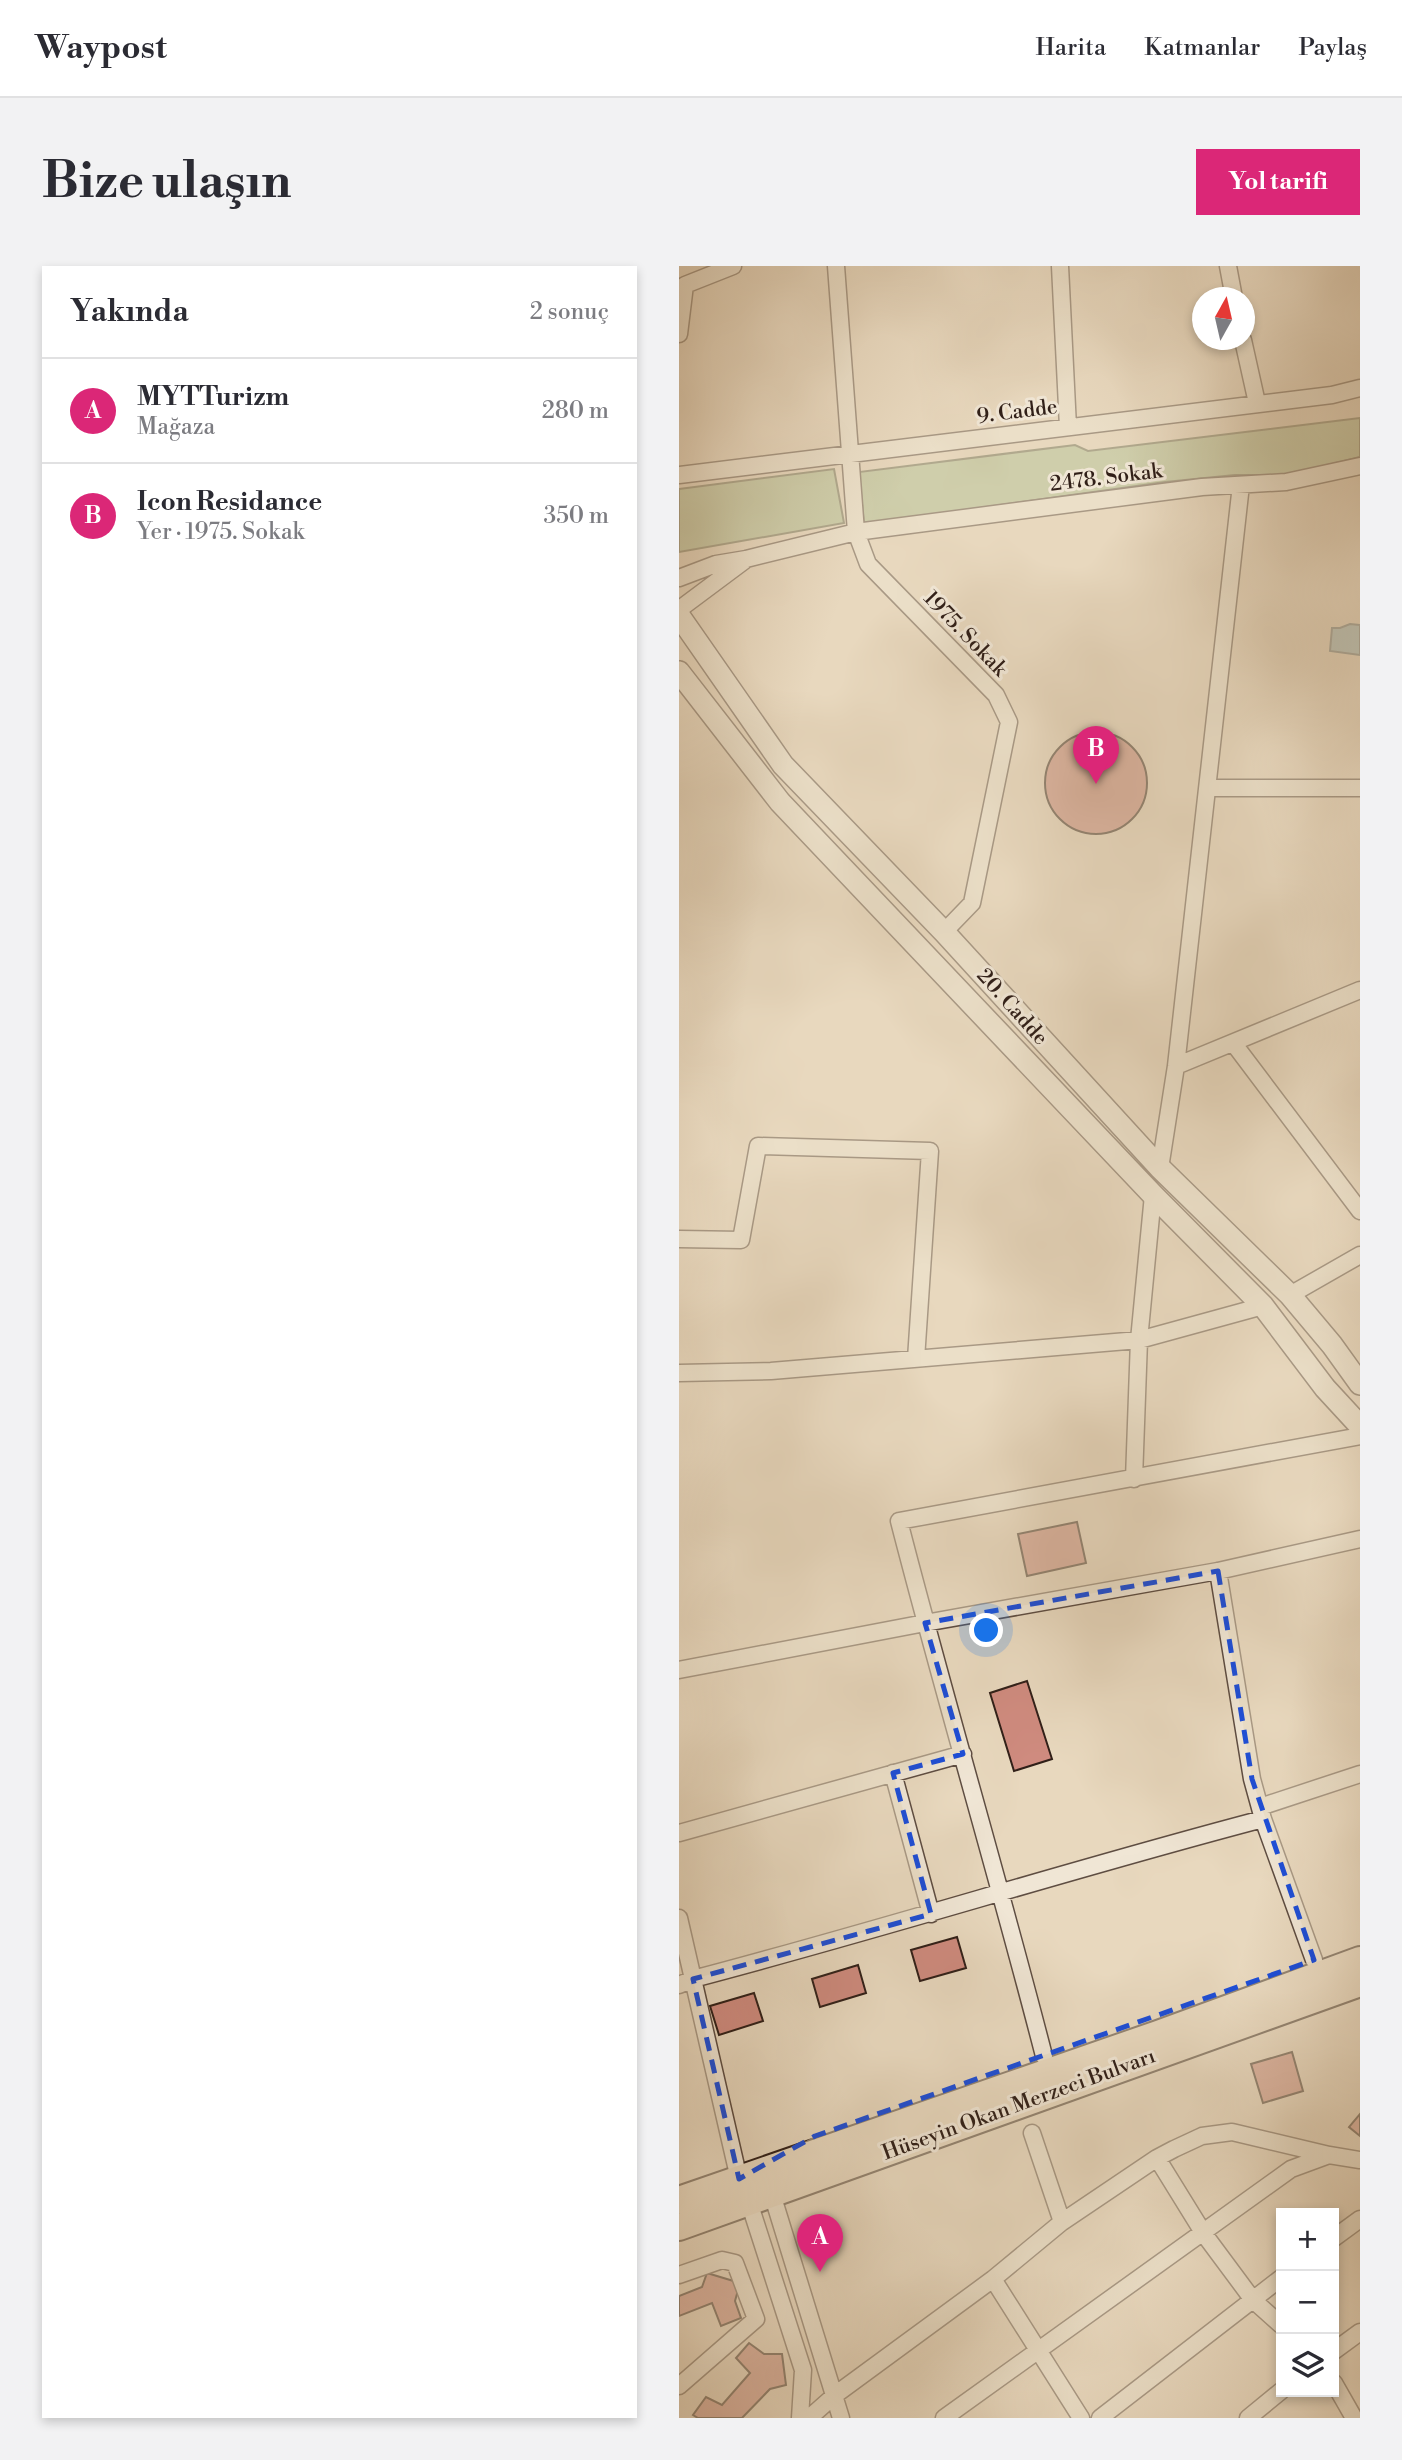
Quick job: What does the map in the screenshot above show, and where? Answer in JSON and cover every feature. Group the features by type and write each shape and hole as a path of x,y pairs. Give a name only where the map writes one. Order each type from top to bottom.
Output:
{"main road":[{"path":"757,2188 815,2136 1360,1943"},
{"name":"Hüseyin Okan Merzeci Bulvarı","path":"679,2227 757,2188 1158,2034 1360,1960"},
{"name":"Hüseyin Okan Merzeci Bulvarı","path":"679,2200 757,2188 1360,1983"},
{"path":"757,2188 859,2176 1360,2000"}],"street":[{"path":"679,334 685,285 733,266"},
{"path":"836,266 856,532"},
{"path":"1060,266 1067,427"},
{"path":"1227,266 1232,287"},
{"path":"1245,350 1257,403"},
{"name":"9. Cadde","path":"679,475 1332,395 1360,388"},
{"name":"2478. Sokak","path":"679,578 716,564 856,532 1188,489 1286,482 1360,466"},
{"path":"1160,1168 1208,788 1241,485"},
{"name":"1975. Sokak","path":"856,532 868,564 996,695 1009,722 972,903 944,932"},
{"name":"2478. Sokak","path":"680,612 746,559"},
{"name":"20. Cadde","path":"680,612 783,765 944,932 1160,1168 1290,1295 1332,1345 1360,1384"},
{"name":"20. Cadde","path":"679,672 685,686 780,802 1153,1195 1263,1306 1325,1388 1360,1426"},
{"path":"1208,788 1360,788"},
{"path":"1175,1066 1360,990"},
{"path":"1234,1044 1360,1211"},
{"path":"679,1239 741,1240 758,1146 930,1151 916,1359"},
{"path":"1134,1479 1139,1340 1153,1195"},
{"path":"1290,1295 1360,1255"},
{"path":"679,1373 771,1371 1139,1340 1263,1306"},
{"path":"1044,2056 1002,1893 925,1623 899,1521 1360,1436"},
{"path":"679,1670 1218,1571 1360,1539"},
{"path":"1218,1571 1252,1779 1314,1961"},
{"path":"679,1833 963,1754"},
{"path":"893,1773 931,1914"},
{"path":"686,1982 836,1942 1262,1813 1360,1774"},
{"path":"679,1918 686,1982 757,2188 835,2395 841,2418"},
{"path":"809,2418 835,2395 993,2279 1062,2222 1157,2158 1202,2136 1232,2132 1360,2160"},
{"path":"1032,2133 1062,2222"},
{"path":"944,2418 1291,2169 1329,2155"},
{"path":"1157,2158 1203,2234 1253,2300 1276,2321"},
{"path":"757,2188 803,2370 800,2418"},
{"path":"1339,2234 1360,2218"},
{"path":"679,2275 722,2260 736,2263 757,2319 679,2386"},
{"path":"993,2279 1081,2418"},
{"path":"1100,2418 1276,2282"},
{"path":"1339,2347 1360,2332"},
{"path":"1339,2392 1354,2418"},
{"path":"1248,2418 1276,2396"}],"highlighted area":[{"path":"1218,1571 1252,1779 1314,1960 815,2136 739,2179 693,1979 931,1914 893,1773 963,1754 925,1623"}],"green space":[{"path":"1360,418 1360,457 1287,475 1235,475 1165,482 864,524 859,472 1075,445 1088,451"},
{"path":"834,469 844,523 679,552 679,489"}],"water":[{"path":"1360,625 1360,655 1330,651 1332,628"}],"building":[{"path":"1096,732 1115,736 1132,747 1143,764 1147,783 1143,802 1132,819 1115,830 1096,834 1077,830 1060,819 1049,802 1045,783 1049,764 1060,747 1077,736"},
{"path":"1077,1522 1086,1563 1027,1576 1018,1534"},
{"path":"1027,1681 1052,1759 1014,1771 990,1693"},
{"path":"957,1937 966,1968 920,1981 911,1950"},
{"path":"858,1965 866,1993 820,2007 812,1979"},
{"path":"754,1993 763,2021 719,2035 710,2006"},
{"path":"1292,2052 1303,2091 1263,2103 1251,2064"},
{"path":"1360,2114 1360,2136 1349,2127"},
{"path":"707,2273 740,2283 735,2301 741,2318 721,2326 712,2303 679,2316 679,2296 702,2287"},
{"path":"749,2343 764,2354 782,2354 786,2385 770,2389 742,2418 698,2418 693,2415 706,2397 722,2405 750,2373 736,2358"}],"place":[{"name":"Icon Residance","path":"1096,784"},
{"name":"MYTTurizm","path":"820,2272"}]}
